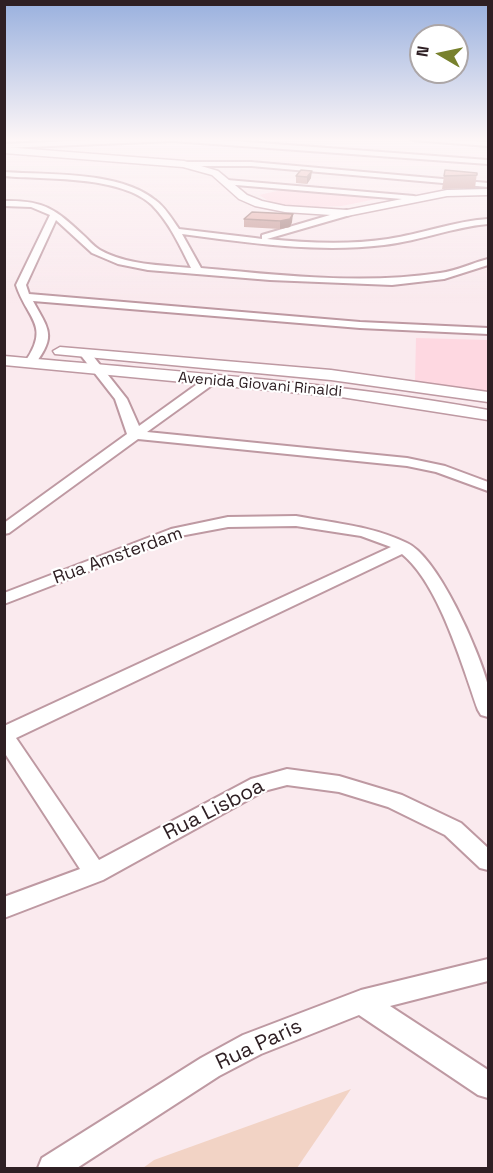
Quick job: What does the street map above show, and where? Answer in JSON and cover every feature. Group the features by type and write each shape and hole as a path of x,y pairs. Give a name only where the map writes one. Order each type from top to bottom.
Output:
{"street":[{"path":"140,193 154,202 177,231 198,272"},
{"path":"239,193 265,206 347,213"},
{"path":"353,193 414,198"},
{"path":"252,241 347,213 414,198 458,193"},
{"path":"4,204 38,205 48,208 95,251 122,262 198,272 392,282 444,276 489,262"},
{"path":"31,362 43,350 45,336 33,308 24,297 21,285 55,214"},
{"path":"177,231 252,241 362,244 387,242 465,223 489,221"},
{"path":"24,297 360,325 489,331"},
{"path":"463,329 489,319"},
{"name":"Avenida Giovani Rinaldi","path":"4,347 331,375 489,397"},
{"path":"85,353 95,369 116,389 131,415 134,435"},
{"name":"Avenida Giovani Rinaldi","path":"4,360 341,392 489,415"},
{"path":"4,530 211,380"},
{"path":"134,435 407,462 440,469 489,487"},
{"name":"Rua Amsterdam","path":"4,599 176,532 228,522 296,521 364,532 404,547 421,561 436,585 463,643 489,710"},
{"path":"94,873 4,735 404,547"},
{"name":"Rua Lisboa","path":"4,908 94,873 258,784 287,777 339,784 395,801 453,829 489,861"},
{"name":"Rua Paris","path":"52,1168 210,1067 252,1044 361,1002 489,970"},
{"path":"361,1002 489,1085"}],"shaded area":[{"path":"269,193 342,193 391,196 342,206 318,207 275,205 259,195"},
{"path":"416,338 488,340 488,392 415,381"},
{"path":"351,1089 297,1168 143,1168 154,1160"}],"building":[{"path":"252,212 293,214 290,219 280,221 244,219"}]}
